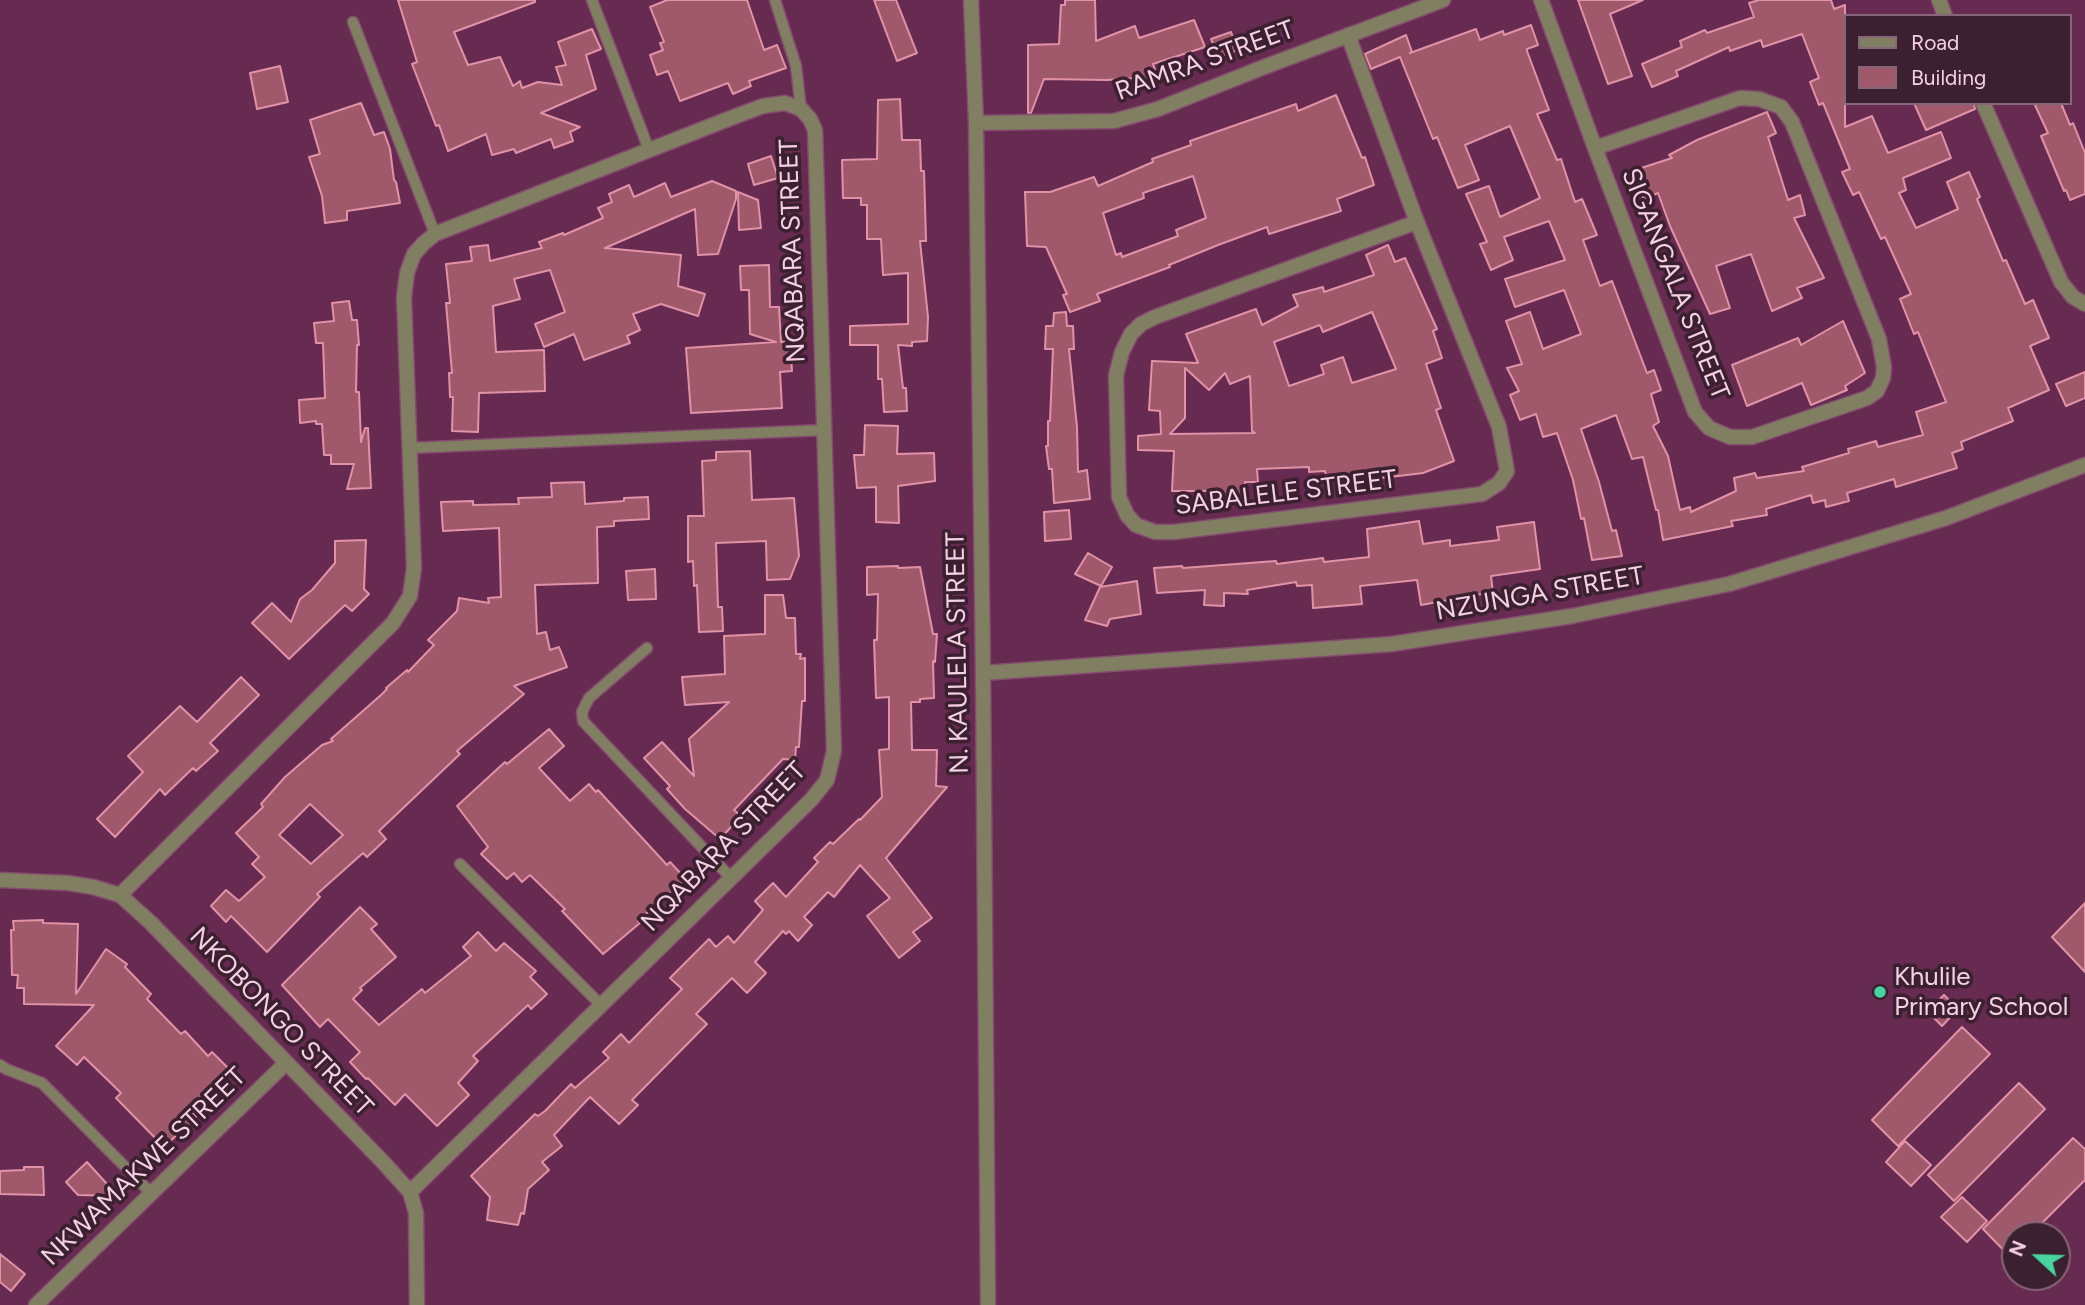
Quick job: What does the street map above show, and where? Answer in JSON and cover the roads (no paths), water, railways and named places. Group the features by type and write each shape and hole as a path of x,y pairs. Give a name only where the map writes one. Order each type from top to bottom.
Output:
{"street":[{"name":"N. KAULELA STREET","path":"971,0 976,123 988,1305"},
{"name":"RAMRA STREET","path":"976,123 1114,121 1158,109 1443,0"},
{"name":"SIGANGALA STREET","path":"1541,0 1595,148 1695,412 1709,428 1730,437 1752,437 1867,398 1877,391 1884,378 1879,339 1797,132 1781,107 1759,99 1740,98 1595,148"},
{"name":"SABALELE STREET","path":"1348,35 1417,222 1499,427 1507,471 1499,483 1482,494 1174,532 1155,532 1136,525 1127,515 1119,497 1116,375 1122,352 1131,334 1141,324 1155,317 1417,222"},
{"name":"NQABARA STREET","path":"120,895 374,642 399,614 410,596 414,568 404,297 407,273 414,254 435,234 763,106 785,103 802,109 815,130 834,751 827,780 811,800 410,1192"},
{"path":"1984,105 2061,282 2073,298 2085,304"},
{"name":"NZUNGA STREET","path":"983,673 1392,644 1572,617 1729,584 1946,518 2085,465"},
{"name":"NKOBONGO STREET","path":"0,880 68,883 120,895 151,923 410,1192"},
{"name":"NKWAMAKWE STREET","path":"36,1305 286,1063"},
{"path":"410,1192 415,1213 417,1305"}],"lane":[{"path":"592,0 649,150"},
{"path":"775,0 796,66 802,109"},
{"path":"353,22 435,234"},
{"path":"409,448 823,430"},
{"path":"647,648 589,698 582,712 583,722 731,878"},
{"path":"460,864 601,1005"},
{"path":"0,1065 41,1083 152,1194"}],"place":[{"name":"Khulile Primary School","path":"1880,992"}]}
